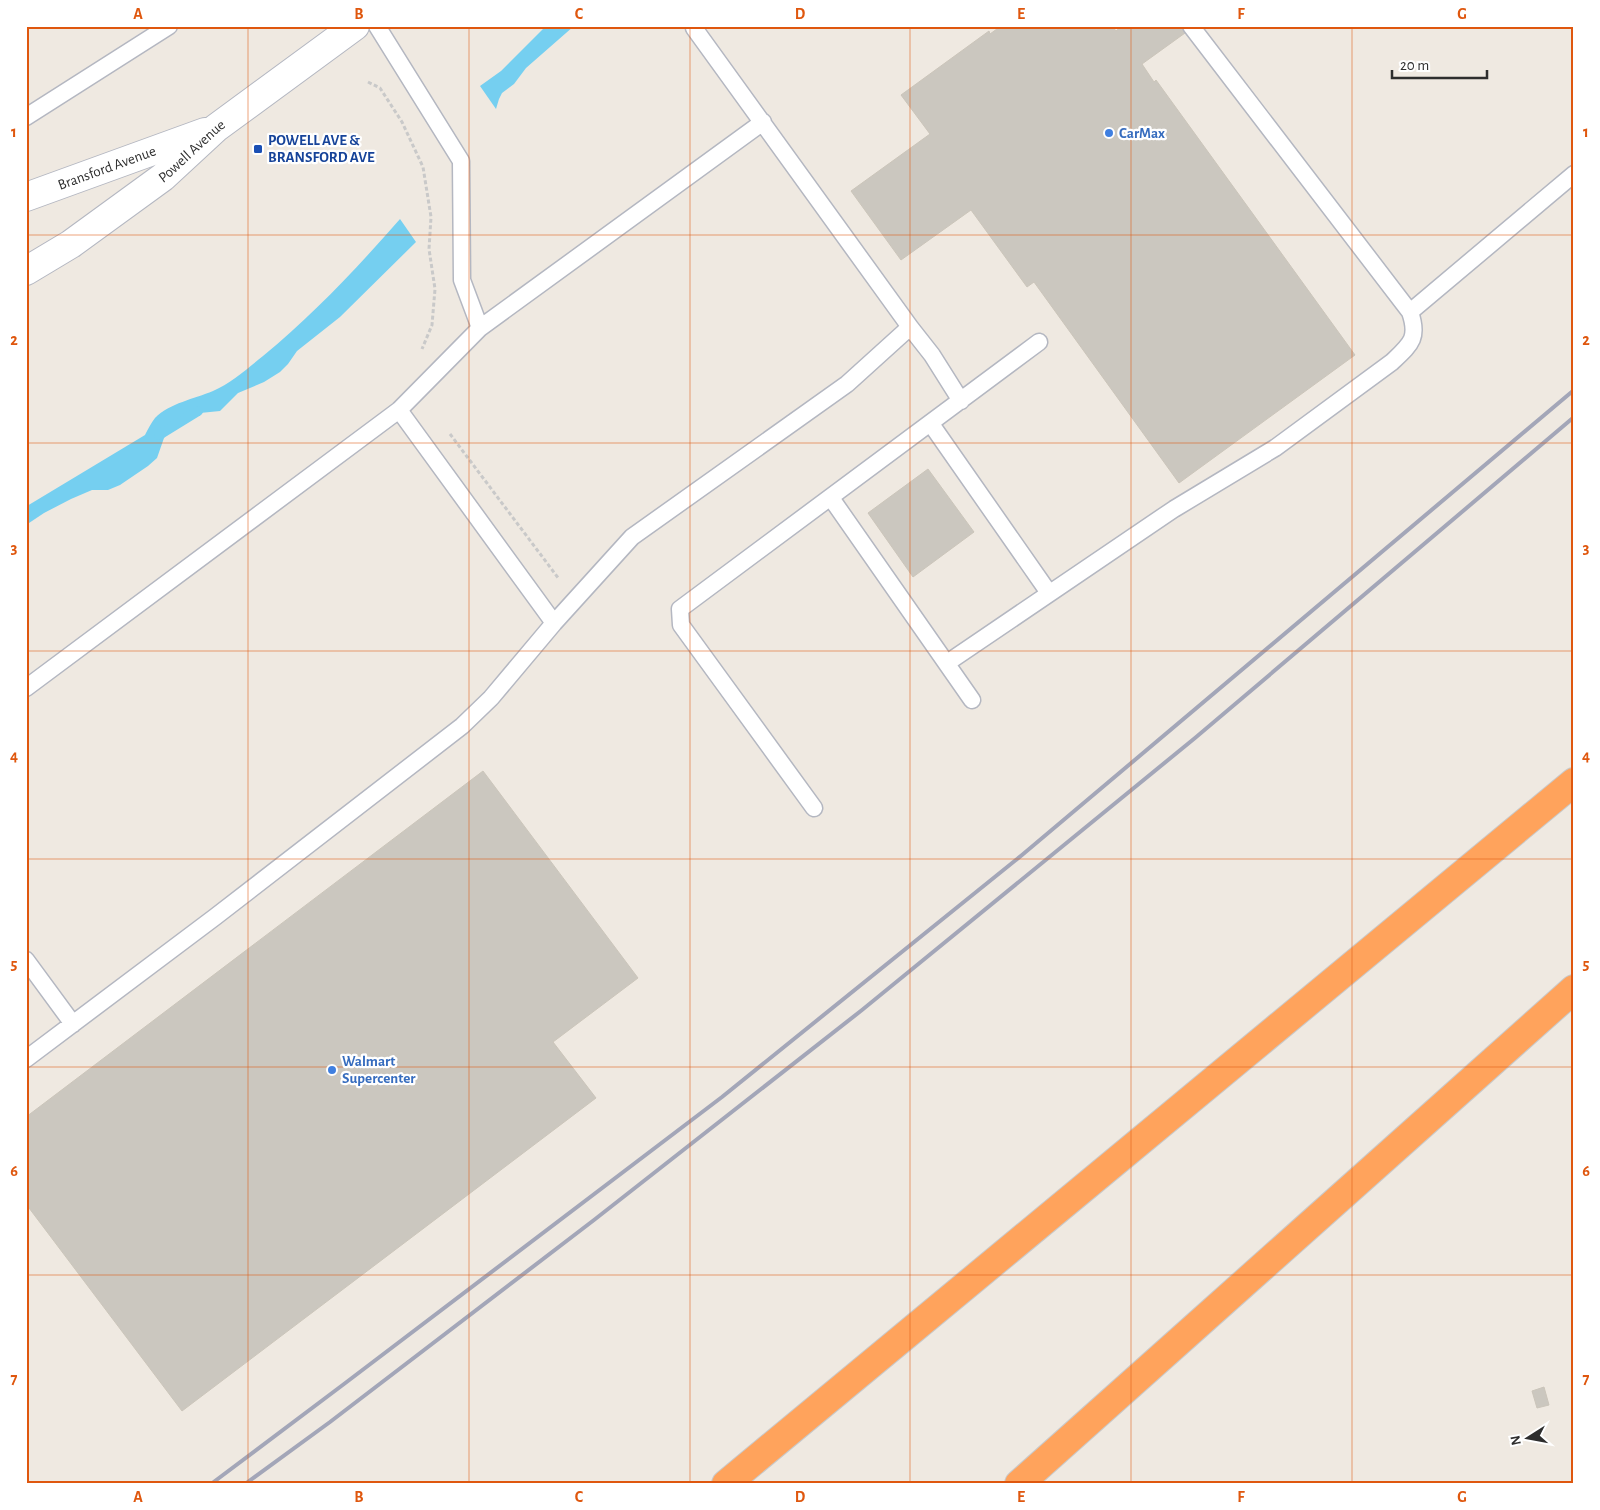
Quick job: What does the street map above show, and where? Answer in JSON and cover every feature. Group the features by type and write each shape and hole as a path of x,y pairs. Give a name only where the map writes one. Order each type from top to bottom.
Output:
{"highway":[{"path":"726,1484 1574,782"},
{"path":"1019,1484 1574,989"},
{"path":"716,1484 779,1440"}],"main road":[{"name":"Powell Avenue","path":"26,271 70,244 163,177 216,128 355,26"},
{"name":"Bransford Avenue","path":"26,196 216,128"}],"lane":[{"path":"26,117 169,26"},
{"path":"376,26 461,161 462,280 480,328"},
{"path":"947,663 1174,509 1275,448 1392,362 1405,349 1414,336 1414,322 1410,312 1191,26"},
{"path":"694,28 932,355 961,401"},
{"path":"26,688 399,410 480,328 763,122"},
{"path":"1410,312 1574,174"},
{"path":"26,1059 261,882 462,726 491,698 554,623 632,537 847,384 910,327"},
{"path":"814,808 681,625 680,609 1039,342"},
{"path":"399,410 554,623"},
{"path":"931,424 1049,594"},
{"path":"831,498 972,700"},
{"path":"26,960 73,1024"}],"path":[{"path":"368,82 380,88 402,122 423,167 431,217 428,249 435,289 432,325 420,355"},
{"path":"449,433 559,579"}],"water":[{"path":"546,26 574,26 526,68 514,84 502,93 496,109 480,86 501,71"},
{"path":"400,219 416,242 340,317 297,351 280,372 264,382 238,393 220,411 200,413 183,418 174,424 164,438 157,458 120,485 108,490 92,490 44,513 26,525 27,506 145,435 155,418 161,413 182,402 220,388 263,356 300,324 334,290"}],"building":[{"path":"1001,26 1112,26 1116,31 1122,26 1181,26 1185,33 1142,64 1154,82 1156,80 1355,355 1179,483 1034,282 1027,287 971,210 901,260 851,191 930,134 901,95 989,31 990,34"},
{"path":"928,469 974,532 913,577 868,513"},
{"name":"Walmart Supercenter","path":"483,771 638,978 553,1042 596,1098 182,1411 26,1204 26,1117"},
{"path":"1544,1387 1549,1405 1537,1408 1532,1391"}],"waterway":[{"path":"159,435 198,411"}],"railway":[{"path":"211,1484 722,1097 1022,855 1574,390"},
{"path":"245,1484 330,1422 594,1220 862,1010 1195,738 1574,417"}],"place":[{"name":"CarMax","path":"1109,133"},
{"name":"POWELL AVE & BRANSFORD AVE","path":"258,149"},
{"name":"Walmart Supercenter","path":"332,1070"}]}
